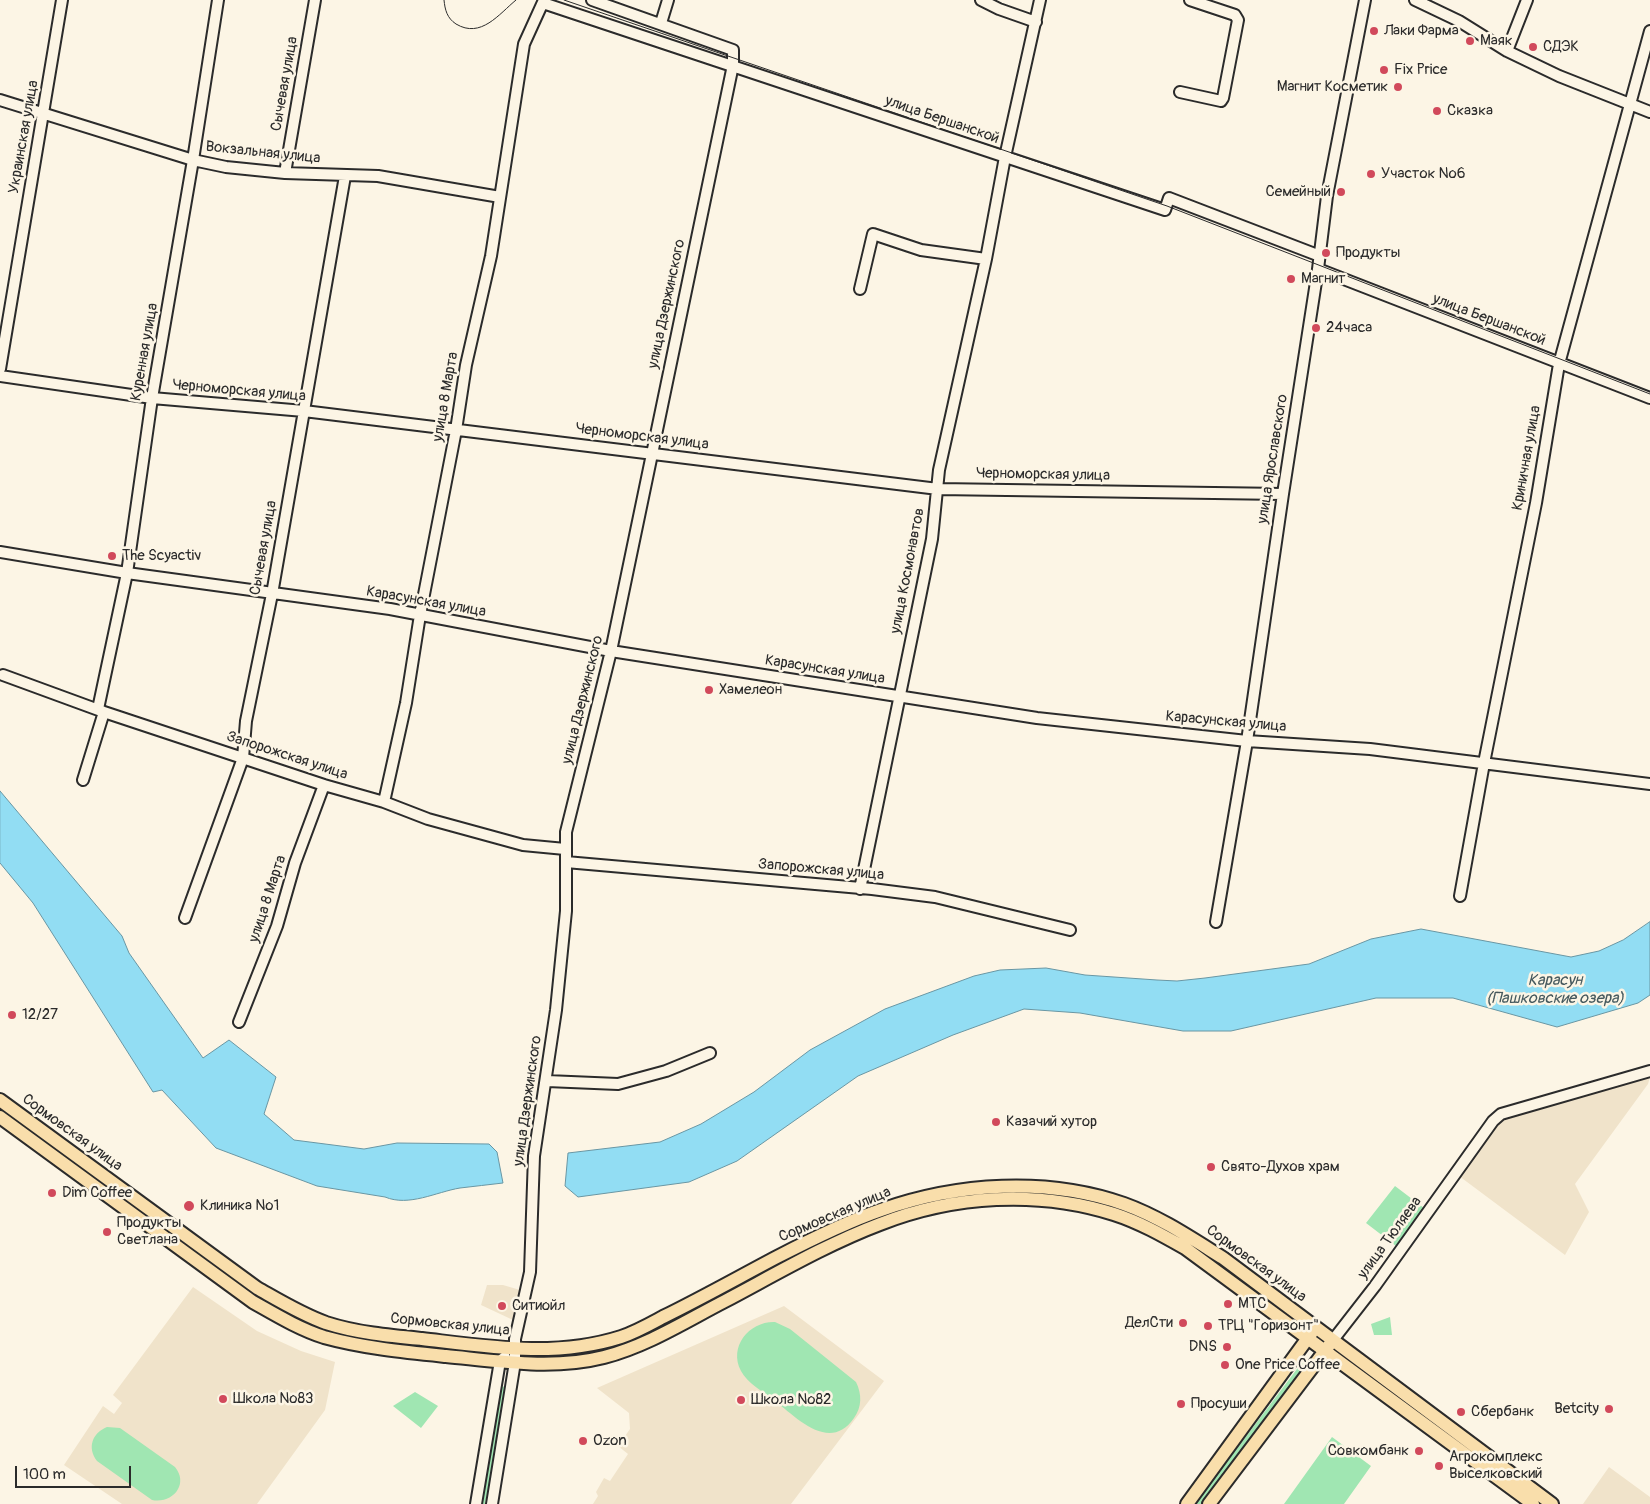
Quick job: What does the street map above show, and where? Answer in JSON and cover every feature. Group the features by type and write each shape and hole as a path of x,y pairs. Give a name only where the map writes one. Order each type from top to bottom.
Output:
{"main road":[{"name":"Сормовская улица","path":"0,1100 257,1288 300,1313 328,1324 359,1332 514,1348 550,1350 573,1348 625,1336 690,1304 779,1256 887,1215 962,1191 1002,1187 1053,1189 1091,1195 1124,1205 1177,1228 1223,1258 1312,1332 1533,1504"},
{"name":"Сормовская улица","path":"0,1117 253,1302 298,1326 324,1337 389,1350 515,1362 573,1362 603,1357 635,1347 887,1215"},
{"path":"189,1256 197,1244"},
{"path":"1187,1504 1312,1332"},
{"name":"Сормовская улица","path":"1329,1345 1552,1504"},
{"name":"улица Тюляева","path":"1209,1504 1329,1345"}],"street":[{"name":"Украинская улица","path":"0,369 62,0"},
{"name":"Куренная улица","path":"83,780 101,711 127,573 152,398 193,160 218,0"},
{"name":"Сычевая улица","path":"286,173 314,0"},
{"path":"592,0 733,50 733,65"},
{"path":"661,23 668,0"},
{"path":"981,0 999,9 1036,22"},
{"name":"улица Космонавтов","path":"860,889 932,539 939,470 986,259 1005,156 1040,0"},
{"path":"1180,92 1221,101 1238,20 1235,15 1190,0"},
{"name":"улица Ярославского","path":"1216,922 1248,740 1282,494 1320,256 1327,196 1365,0"},
{"path":"1415,0 1459,21 1507,51 1559,76 1650,112"},
{"path":"1507,51 1527,0"},
{"name":"улица Бершанской","path":"544,1 1165,210 1169,198 1320,256"},
{"name":"улица 8 Марта","path":"384,802 406,703 420,615 456,430 466,365 491,256 524,44 544,1"},
{"name":"Криничная улица","path":"1460,896 1484,763 1536,503 1559,364 1650,31"},
{"name":"улица Дзержинского","path":"492,1504 515,1362 514,1348 530,1272 534,1156 547,1081 566,911 565,849 568,823 611,651 733,65"},
{"name":"Вокзальная улица","path":"0,100 193,160 226,167 286,173 378,176 500,197"},
{"name":"Сычевая улица","path":"185,918 243,758 246,721 272,594 345,176"},
{"path":"860,289 873,234 921,250 986,259"},
{"name":"улица Бершанской","path":"1318,269 1650,398"},
{"name":"Черноморская улица","path":"0,376 152,398 304,411 938,489 1282,494"},
{"name":"Карасунская улица","path":"0,552 127,573 420,615 611,651 1037,718 1248,740 1370,749 1650,784"},
{"name":"Запорожская улица","path":"3,675 101,711 324,785 384,802 428,819 523,845 565,849"},
{"name":"улица 8 Марта","path":"239,1022 277,926 295,862 324,785"},
{"name":"Запорожская улица","path":"566,862 935,897 1070,930"},
{"path":"547,1081 618,1084 666,1071 710,1053"},
{"name":"улица Тюляева","path":"1329,1345 1375,1286 1493,1121 1501,1114 1650,1071"},
{"path":"476,1504 500,1361 514,1348"}],"shaded area":[{"path":"1650,1077 1648,1084 1575,1184 1589,1212 1565,1255 1459,1176 1501,1121 1512,1114"},
{"path":"487,1285 503,1285 520,1290 513,1320 481,1305"},
{"name":"Школа №83","path":"193,1287 257,1331 301,1351 335,1362 325,1410 257,1504 122,1504 64,1465 103,1406 114,1414 122,1403 113,1395"},
{"name":"Школа №82","path":"784,1306 884,1381 791,1504 593,1504 598,1496 596,1492 604,1478 610,1481 628,1454 618,1446 630,1429 629,1413 597,1388"},
{"path":"1609,1467 1650,1497 1650,1504 1583,1504"}],"green space":[{"path":"1395,1186 1424,1208 1396,1246 1366,1223"},
{"path":"200,1255 287,1312 469,1349 468,1353 363,1340 322,1329 289,1316 262,1300"},
{"path":"1390,1317 1392,1335 1374,1335 1371,1324"},
{"path":"775,1322 790,1329 856,1382 860,1396 860,1405 857,1414 845,1428 835,1433 824,1432 803,1423 751,1383 741,1371 737,1353 739,1344 750,1330 766,1323"},
{"path":"1303,1361 1305,1362 1305,1367 1201,1504 1195,1504"},
{"path":"505,1386 497,1443 485,1504 481,1504 502,1387"},
{"path":"415,1392 438,1406 421,1428 393,1406"},
{"path":"107,1427 120,1428 175,1467 179,1473 180,1480 177,1491 166,1499 152,1500 97,1461 92,1451 93,1441 98,1433"},
{"path":"1332,1437 1371,1466 1344,1504 1284,1504"}],"water":[{"path":"0,791 122,936 129,953 203,1058 229,1040 276,1077 264,1114 294,1140 364,1149 397,1143 489,1144 497,1152 503,1183 460,1188 413,1200 394,1200 317,1186 216,1148 162,1090 153,1092 33,903 0,863"},
{"name":"Карасун (Пашковские озера)","path":"1650,922 1650,995 1638,1003 1557,1027 1453,998 1376,998 1231,1031 1183,1031 1080,1013 1024,1009 953,1035 858,1076 737,1161 689,1182 578,1197 565,1186 568,1153 660,1142 701,1124 754,1092 810,1050 885,1009 974,976 1000,970 1046,968 1085,975 1177,981 1309,964 1371,939 1421,929 1571,957 1599,951 1623,940"}],"tram line":[{"path":"444,0 447,14 453,22 465,28 474,29 489,23 516,0"},
{"path":"564,0 1167,206 1650,394"}],"place":[{"name":"Лаки Фарма","path":"1374,31"},
{"name":"Маяк","path":"1470,41"},
{"name":"СДЭК","path":"1533,47"},
{"name":"Fix Price","path":"1384,70"},
{"name":"Магнит Косметик","path":"1398,87"},
{"name":"Сказка","path":"1437,111"},
{"name":"Участок №6","path":"1371,174"},
{"name":"Семейный","path":"1341,192"},
{"name":"Продукты","path":"1326,253"},
{"name":"Магнит","path":"1291,279"},
{"name":"24часа","path":"1316,328"},
{"name":"The Scyactiv","path":"112,556"},
{"name":"Хамелеон","path":"709,690"},
{"name":"12/27","path":"12,1015"},
{"name":"Казачий хутор","path":"996,1122"},
{"name":"Свято-Духов храм","path":"1211,1167"},
{"name":"Dim Coffee","path":"52,1193"},
{"name":"Клиника №1","path":"189,1206"},
{"name":"Продукты Светлана","path":"107,1232"},
{"name":"МТС","path":"1228,1304"},
{"name":"Ситиойл","path":"502,1306"},
{"name":"ДелСти","path":"1183,1323"},
{"name":"ТРЦ \"Горизонт\"","path":"1208,1326"},
{"name":"DNS","path":"1227,1347"},
{"name":"One Price Coffee","path":"1225,1365"},
{"name":"Школа №83","path":"223,1399"},
{"name":"Школа №82","path":"741,1400"},
{"name":"Просуши","path":"1181,1404"},
{"name":"Betcity","path":"1609,1409"},
{"name":"Сбербанк","path":"1461,1412"},
{"name":"Ozon","path":"583,1441"},
{"name":"Совкомбанк","path":"1419,1451"},
{"name":"Агрокомплекс Выселковский","path":"1439,1466"}]}
